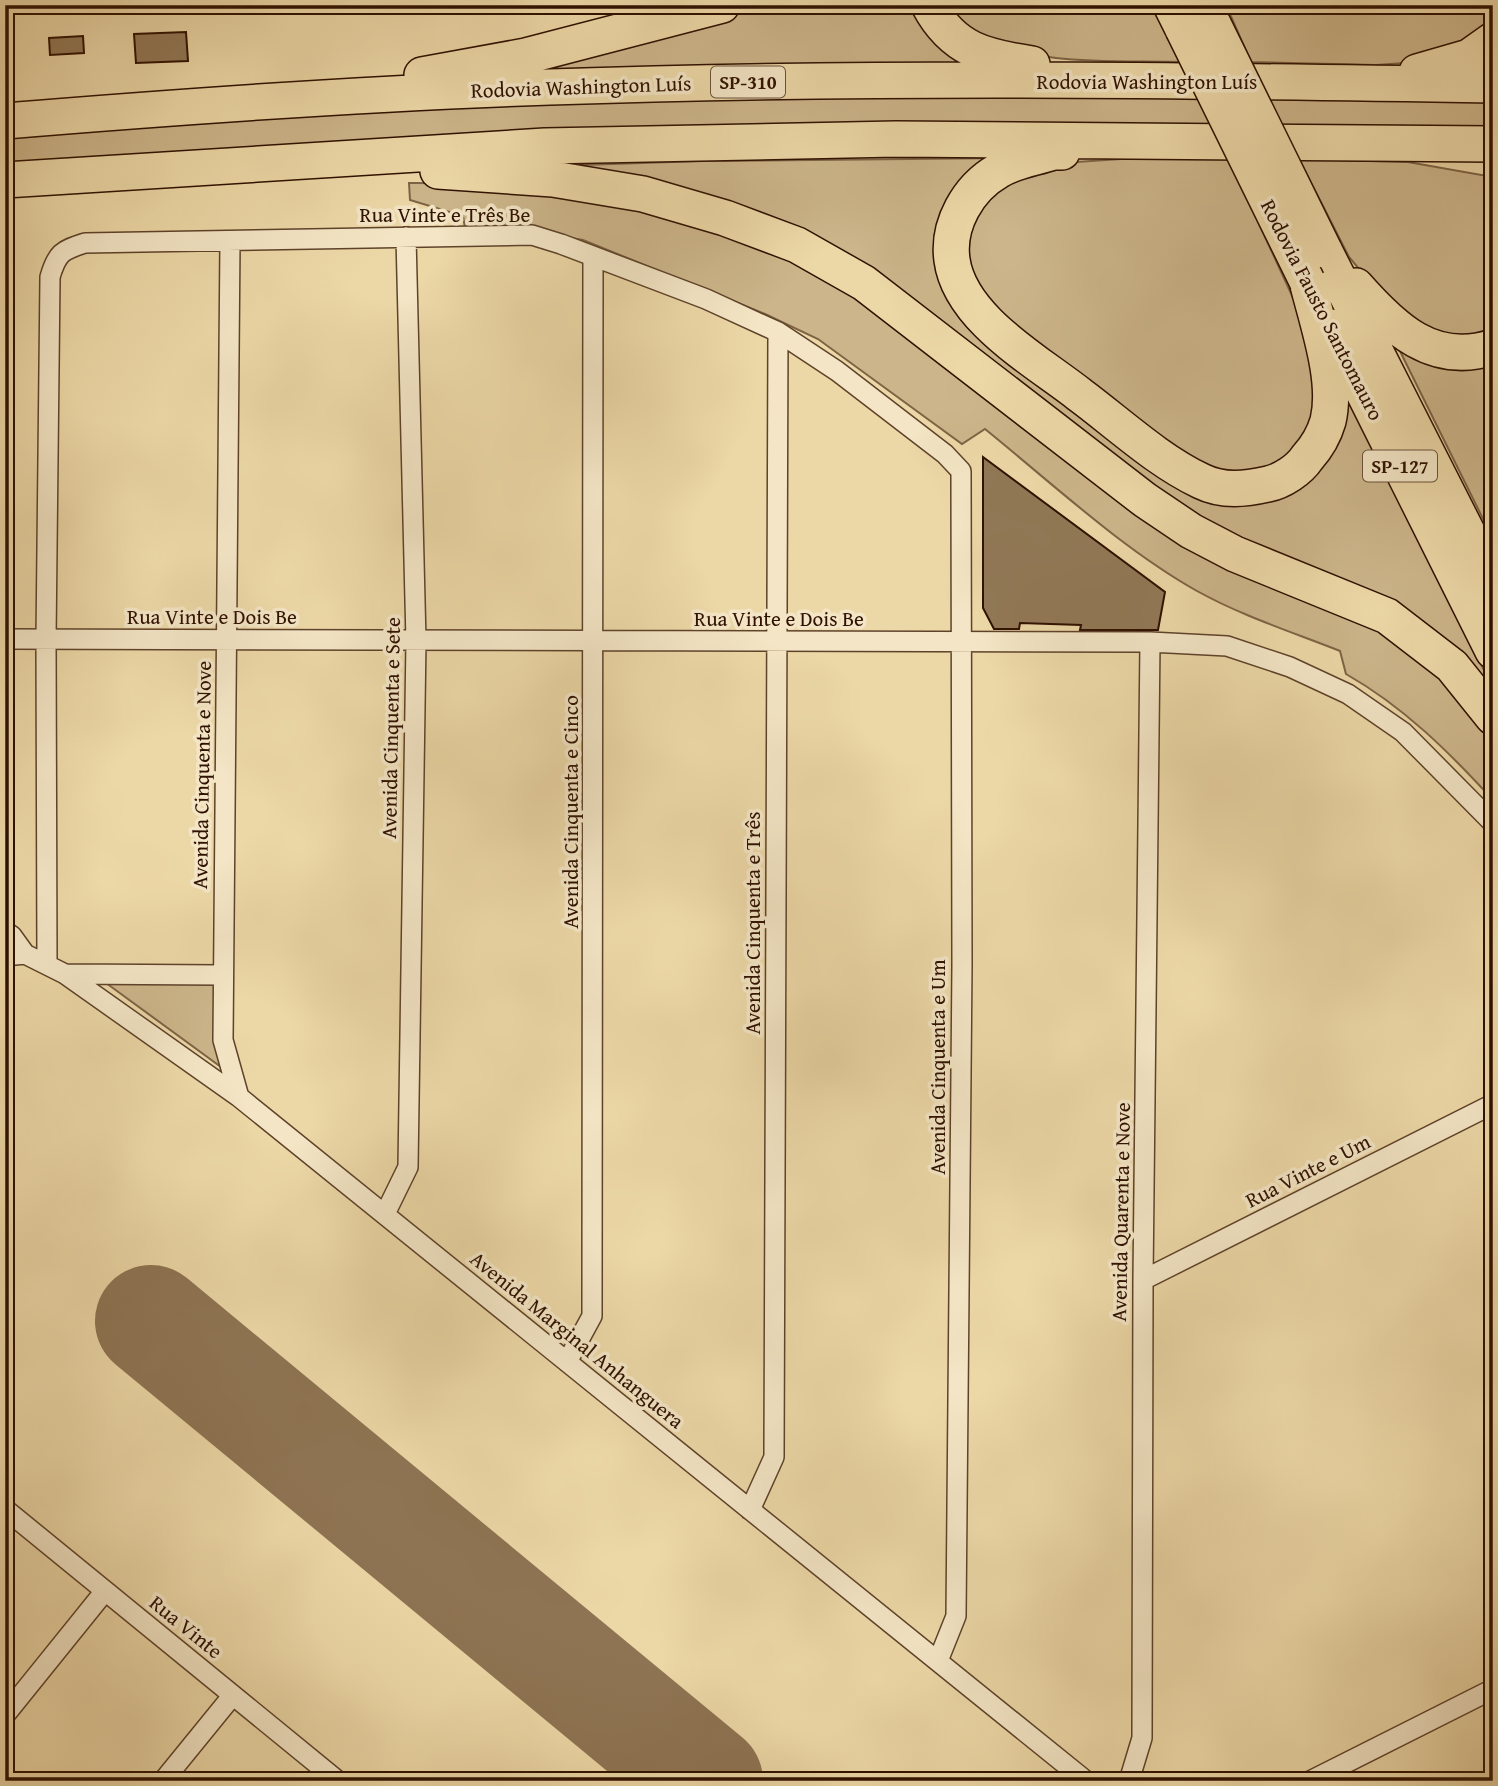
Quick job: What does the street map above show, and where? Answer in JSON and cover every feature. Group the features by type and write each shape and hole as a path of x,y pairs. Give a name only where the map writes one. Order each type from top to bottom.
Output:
{"highway":[{"path":"317,99 526,56 722,5"},
{"path":"929,5 939,23 963,46 992,58 1139,82"},
{"name":"Rodovia Fausto Santomauro","path":"1193,16 1324,250 1493,583"},
{"name":"Rodovia Fausto Santomauro","path":"1193,16 1307,281 1493,651"},
{"path":"1360,83 1442,66 1469,57 1493,40"},
{"name":"Rodovia Washington Luís","path":"5,121 317,99 550,87 880,80 1493,85"},
{"path":"5,180 545,146 896,139 1493,145"},
{"path":"1166,141 1053,152 999,170 976,187 961,209 953,233 951,259 959,285 982,318 1162,458 1202,482 1222,488 1245,489 1275,483 1301,466 1317,446 1328,421 1331,391 1307,281"},
{"path":"1387,143 1465,157 1493,167"},
{"path":"278,161 554,179 643,194 725,218 796,245 864,283 1145,500 1191,531 1235,554 1387,616 1452,666 1493,717"},
{"path":"1324,250 1378,312 1415,341 1436,349 1461,353 1493,346"}],"street":[{"name":"Rua Vinte e Três Be","path":"46,639 50,277 55,261 65,249 85,243 532,235 706,299 778,332 945,454 961,471"},
{"name":"Avenida Cinquenta e Sete","path":"384,1213 408,1167 416,641 406,237"},
{"name":"Avenida Cinquenta e Nove","path":"230,241 222,975 223,1040 239,1097"},
{"name":"Avenida Cinquenta e Cinco","path":"567,1362 592,1316 593,256"},
{"name":"Avenida Cinquenta e Três","path":"750,1510 774,1457 778,332"},
{"name":"Avenida Cinquenta e Um","path":"938,1661 956,1616 962,979 961,471"},
{"name":"Rua Vinte e Dois Be","path":"5,639 1150,642 1227,646 1290,667 1348,694 1403,732 1493,823"},
{"path":"46,639 47,963"},
{"name":"Avenida Quarenta e Nove","path":"1129,1781 1142,1738 1143,1280 1150,642"},
{"name":"Avenida Marginal Anhanguera","path":"8,938 15,955 47,963 65,974 239,1097 1086,1781"},
{"path":"65,974 222,975"},
{"name":"Rua Vinte e Um","path":"1143,1280 1493,1104"},
{"name":"Rua Vinte","path":"5,1508 338,1781"},
{"path":"5,1715 105,1591"},
{"path":"1310,1781 1493,1689"},
{"path":"163,1781 233,1695"}],"shaded area":[{"path":"753,5 917,5 970,64 445,80 703,20"},
{"path":"942,5 1149,5 1183,62 1076,60 1023,52 969,33"},
{"path":"1226,5 1493,5 1493,28 1419,62 1376,65 1251,62"},
{"path":"1493,97 1493,135 5,170 5,132 543,98"},
{"path":"1226,152 1300,313 1318,373 1314,431 1276,469 1212,475 1013,331 976,288 967,253 971,230 981,207 995,191 1038,170 1076,162"},
{"path":"1009,158 956,204 984,334 1261,499 1344,393 1493,692 1216,531 910,304 551,166 702,161"},
{"path":"1299,159 1408,162 1493,177 1493,335 1441,341 1390,306 1349,257"},
{"path":"409,183 500,187 547,193 642,212 689,224 775,253 837,285 1403,647 1437,673 1493,730 1493,800 1425,731 1346,674 1340,651 1232,608 1169,574 1088,515 985,429 962,444 818,339 765,314 583,240 537,232 465,228 463,216 410,200"},
{"path":"1395,341 1493,359 1493,539"},
{"path":"218,980 221,1067 106,983"}],"building":[{"path":"186,32 188,61 136,63 134,34"},
{"path":"83,36 84,53 50,55 49,38"},
{"path":"983,457 1165,592 1158,630 1080,630 1081,625 1020,623 1019,629 994,629 983,608"}],"runway":[{"path":"151,1321 707,1781"}]}
